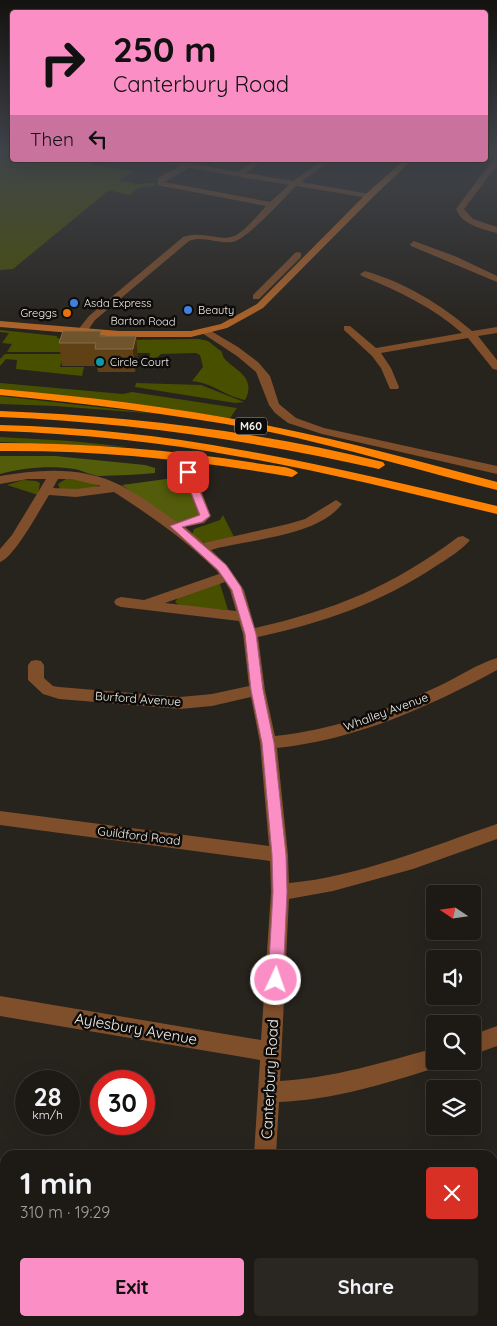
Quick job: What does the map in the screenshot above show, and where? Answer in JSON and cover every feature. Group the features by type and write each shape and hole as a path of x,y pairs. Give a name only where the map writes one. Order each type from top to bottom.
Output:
{"highway":[{"name":"M60","path":"0,392 119,405 225,421 354,449 497,486"},
{"name":"M60","path":"0,414 95,419 202,430 310,450 497,492"},
{"name":"M60","path":"0,428 81,432 144,438 240,452 352,476 497,512"},
{"name":"M60","path":"0,447 87,449 242,464 497,512"}],"street":[{"path":"82,331 92,318 186,239 199,236 226,240 238,238 265,212"},
{"name":"Barton Road","path":"0,324 160,335 206,331 224,326 260,306 353,212"},
{"path":"460,212 465,217 497,230"},
{"path":"414,244 454,259 497,279"},
{"path":"274,293 259,294 298,254"},
{"path":"286,266 298,268"},
{"path":"364,274 424,300 471,335 497,367"},
{"path":"347,328 375,351 387,369 394,387"},
{"path":"375,351 497,330"},
{"path":"206,331 238,351 255,365 264,375 275,406 285,416 301,424 322,431 497,470"},
{"path":"175,526 199,520 205,516 188,472"},
{"path":"0,558 17,537 55,474"},
{"name":"Canterbury Road","path":"0,480 28,475 55,474 85,477 117,488 175,526 202,548 222,568 237,590 250,634 257,690 268,743 279,855 280,892 265,1150"},
{"path":"46,491 76,493 117,488"},
{"path":"202,548 220,542 304,524 329,511 336,504"},
{"path":"250,634 316,619 376,596 424,570 463,540"},
{"path":"145,604 228,576"},
{"path":"121,602 245,617"},
{"name":"Whalley Avenue","path":"268,743 309,738 393,712 434,695 497,662"},
{"name":"Burford Avenue","path":"36,665 36,680 48,690 59,693 180,703 212,700 257,690"},
{"name":"Guildford Road","path":"0,818 279,855"},
{"path":"280,892 308,889 359,877 428,857 497,832"},
{"name":"Aylesbury Avenue","path":"0,1006 272,1052"},
{"path":"481,1042 497,1036"},
{"path":"270,1092 307,1090 374,1076 426,1061"}],"green space":[{"path":"0,212 82,212 13,269 0,270"},
{"path":"0,330 57,336 57,338 112,352 7,352 12,344 2,343 9,333 0,332"},
{"path":"199,339 208,341 222,352 228,362 244,376 248,383 245,400 231,396 206,384 192,381 203,367 200,355 196,353 161,354 149,363 150,353 117,353 120,340"},
{"path":"5,354 64,354 60,367 84,367 82,376 16,369 17,360 6,359 0,366 0,359"},
{"path":"0,383 123,394 132,392 237,408 230,418 108,401 0,390"},
{"path":"136,383 201,385 244,402 235,403 135,387"},
{"path":"0,396 159,414 0,404"},
{"path":"0,437 71,441 128,447 0,442"},
{"path":"0,456 55,456 145,465 155,468 155,473 100,476 74,469 46,467 0,474"},
{"path":"181,477 187,478 205,513 176,526 122,485"},
{"path":"66,479 87,481 98,486 93,490 60,489 58,484"},
{"path":"23,480 40,483 38,495 7,485"},
{"path":"223,515 234,537 207,544 192,535 194,529 220,520"},
{"path":"215,584 220,584 228,610 180,606 175,602 178,598"}],"building":[{"path":"63,331 101,331 100,336 136,336 133,349 95,349 96,343 59,343"}],"place":[{"name":"Asda Express","path":"74,303"},
{"name":"Beauty","path":"188,310"},
{"name":"Greggs","path":"67,313"},
{"name":"Circle Court","path":"100,362"}],"route":[{"path":"188,472 205,516 199,520 175,526 202,548 222,568 237,590 250,634 257,690 268,743 279,855 280,892 276,980"}]}
